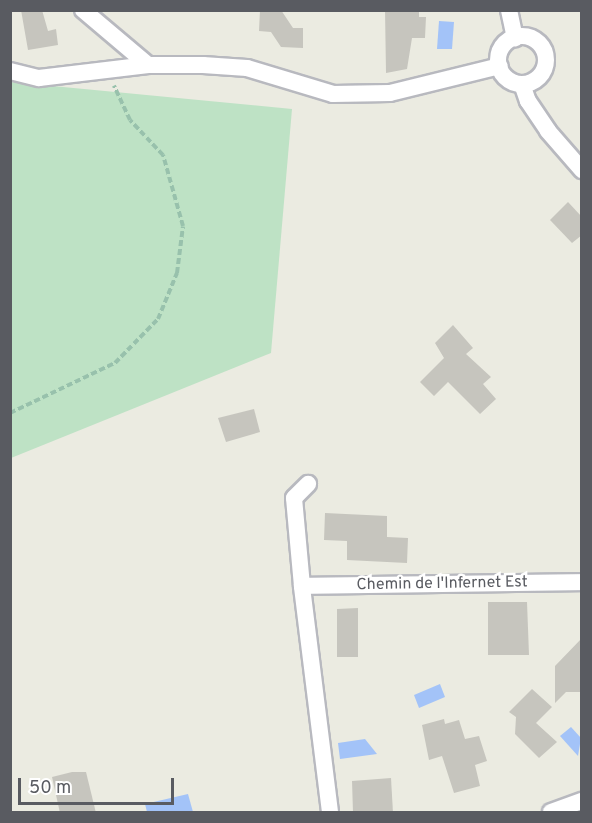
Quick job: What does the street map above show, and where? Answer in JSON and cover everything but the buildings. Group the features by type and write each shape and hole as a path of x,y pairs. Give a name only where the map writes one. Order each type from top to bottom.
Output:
{"street":[{"path":"83,10 148,65"},
{"path":"509,10 515,38"},
{"path":"532,37 542,45 546,58 543,72 522,84 506,78 500,66 502,47 515,38 532,37"},
{"path":"10,71 39,78 113,71 148,65 247,68 333,94 390,93 500,66"},
{"path":"522,84 528,101 548,131 582,170"},
{"path":"308,484 294,498 302,586 330,813"},
{"name":"Chemin de l'Infernet Est","path":"302,586 582,582"},
{"path":"551,813 582,801"}],"path":[{"path":"10,413 115,363 158,319 177,273 183,226 163,156 130,120 114,84 113,71"}],"green space":[{"path":"11,82 292,109 271,353 11,458"}],"water":[{"path":"439,21 454,22 452,49 437,49"},
{"path":"440,684 445,697 419,708 414,695"},
{"path":"571,727 581,738 578,756 560,736"},
{"path":"365,739 377,754 340,759 338,743"},
{"path":"188,794 193,812 147,812 145,804"}]}
